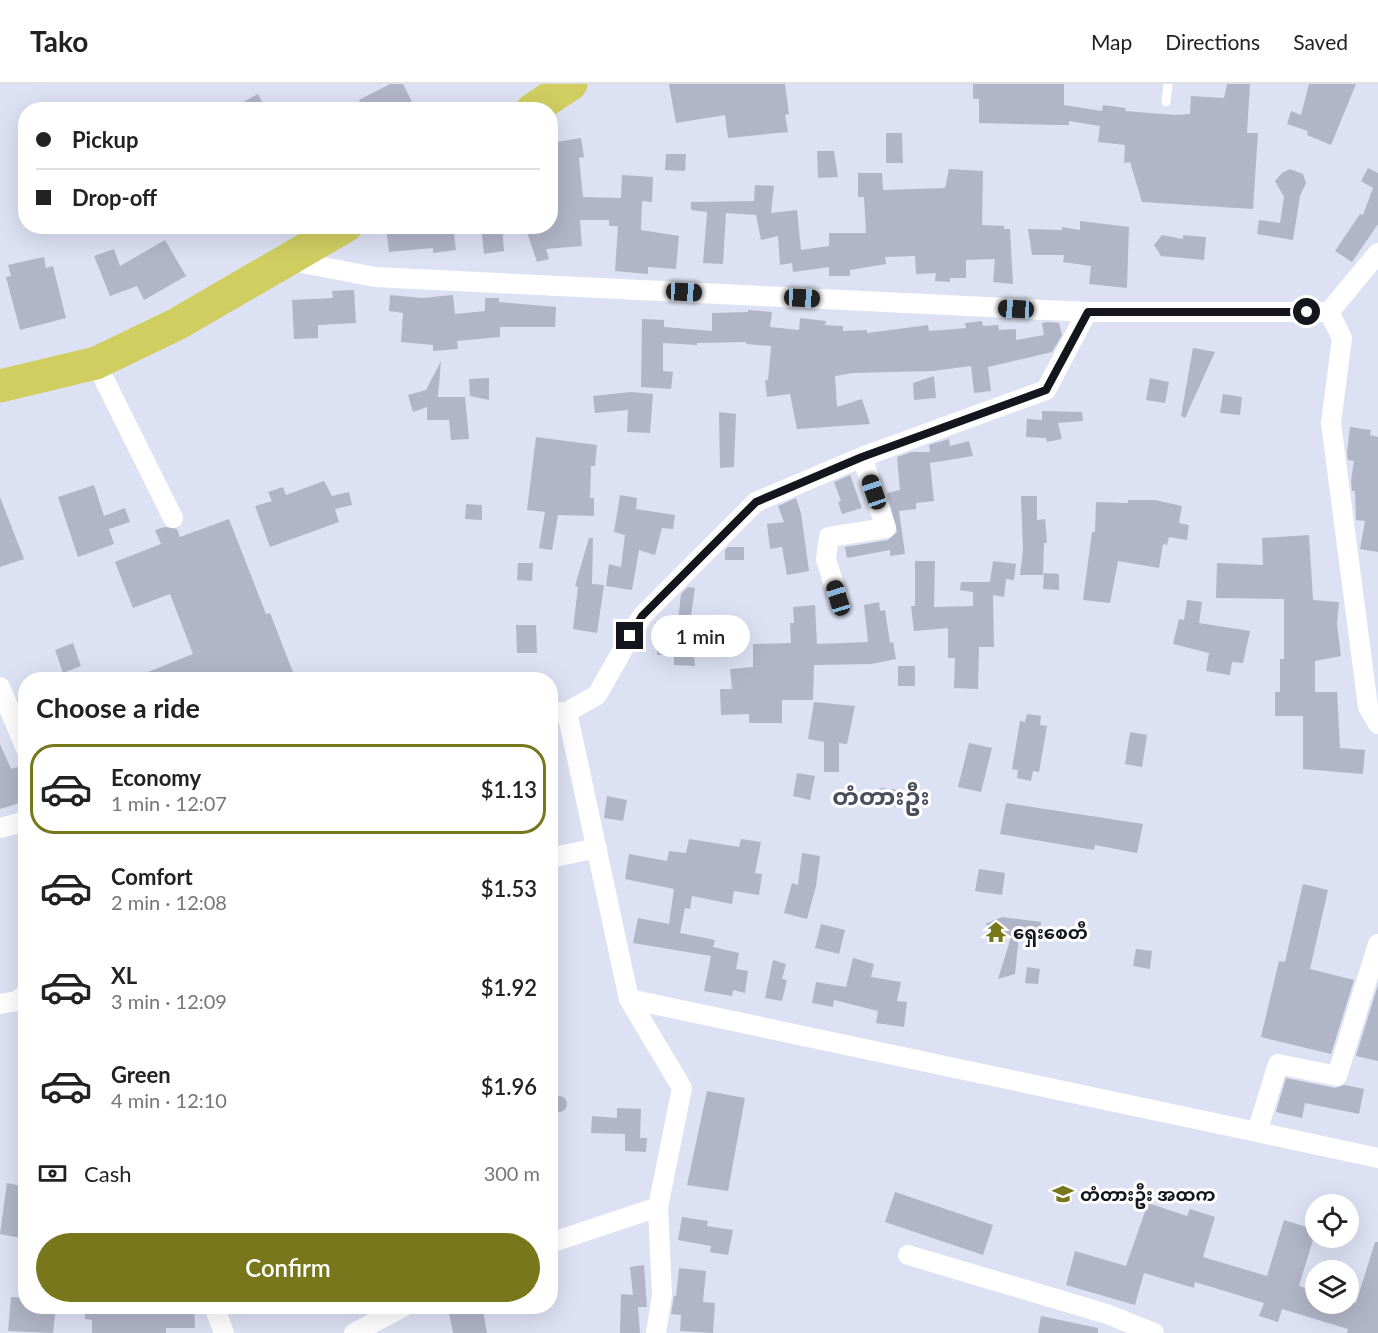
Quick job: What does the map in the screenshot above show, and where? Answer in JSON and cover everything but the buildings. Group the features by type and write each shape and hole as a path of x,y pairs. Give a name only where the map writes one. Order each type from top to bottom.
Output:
{"highway":[{"path":"544,102 572,84"},
{"path":"0,386 96,363 177,324 332,234"}],"street":[{"path":"1329,312 1378,253"},
{"path":"287,260 375,278 1088,312 1329,312"},
{"path":"656,1333 662,1295 658,1206 682,1088 629,999 597,848 559,713 597,695 642,616 756,502 862,457 1046,390 1088,312"},
{"path":"1329,312 1342,338 1331,423 1368,707 1378,724"},
{"path":"96,363 173,518"},
{"path":"838,598 826,559 829,537 886,528 862,457"},
{"path":"0,687 18,730"},
{"path":"0,828 18,823"},
{"path":"558,856 597,848"},
{"path":"1257,1132 1278,1064 1338,1076 1378,944"},
{"path":"629,999 1378,1158"},
{"path":"0,1004 18,1000"},
{"path":"558,1240 658,1206"},
{"path":"908,1255 1107,1314 1154,1333"},
{"path":"217,1314 224,1333"},
{"path":"356,1332 390,1314"}],"lane":[{"path":"1166,102 1168,84"}],"place":[{"name":"ရှေးစေတီ","path":"996,932"},
{"name":"တံတားဦး အထက","path":"1063,1194"}],"district":[{"name":"တံတားဦး","path":"881,795"}],"route":[{"path":"630,636 642,616 756,502 862,457 1046,390 1088,312 1307,312"}]}
